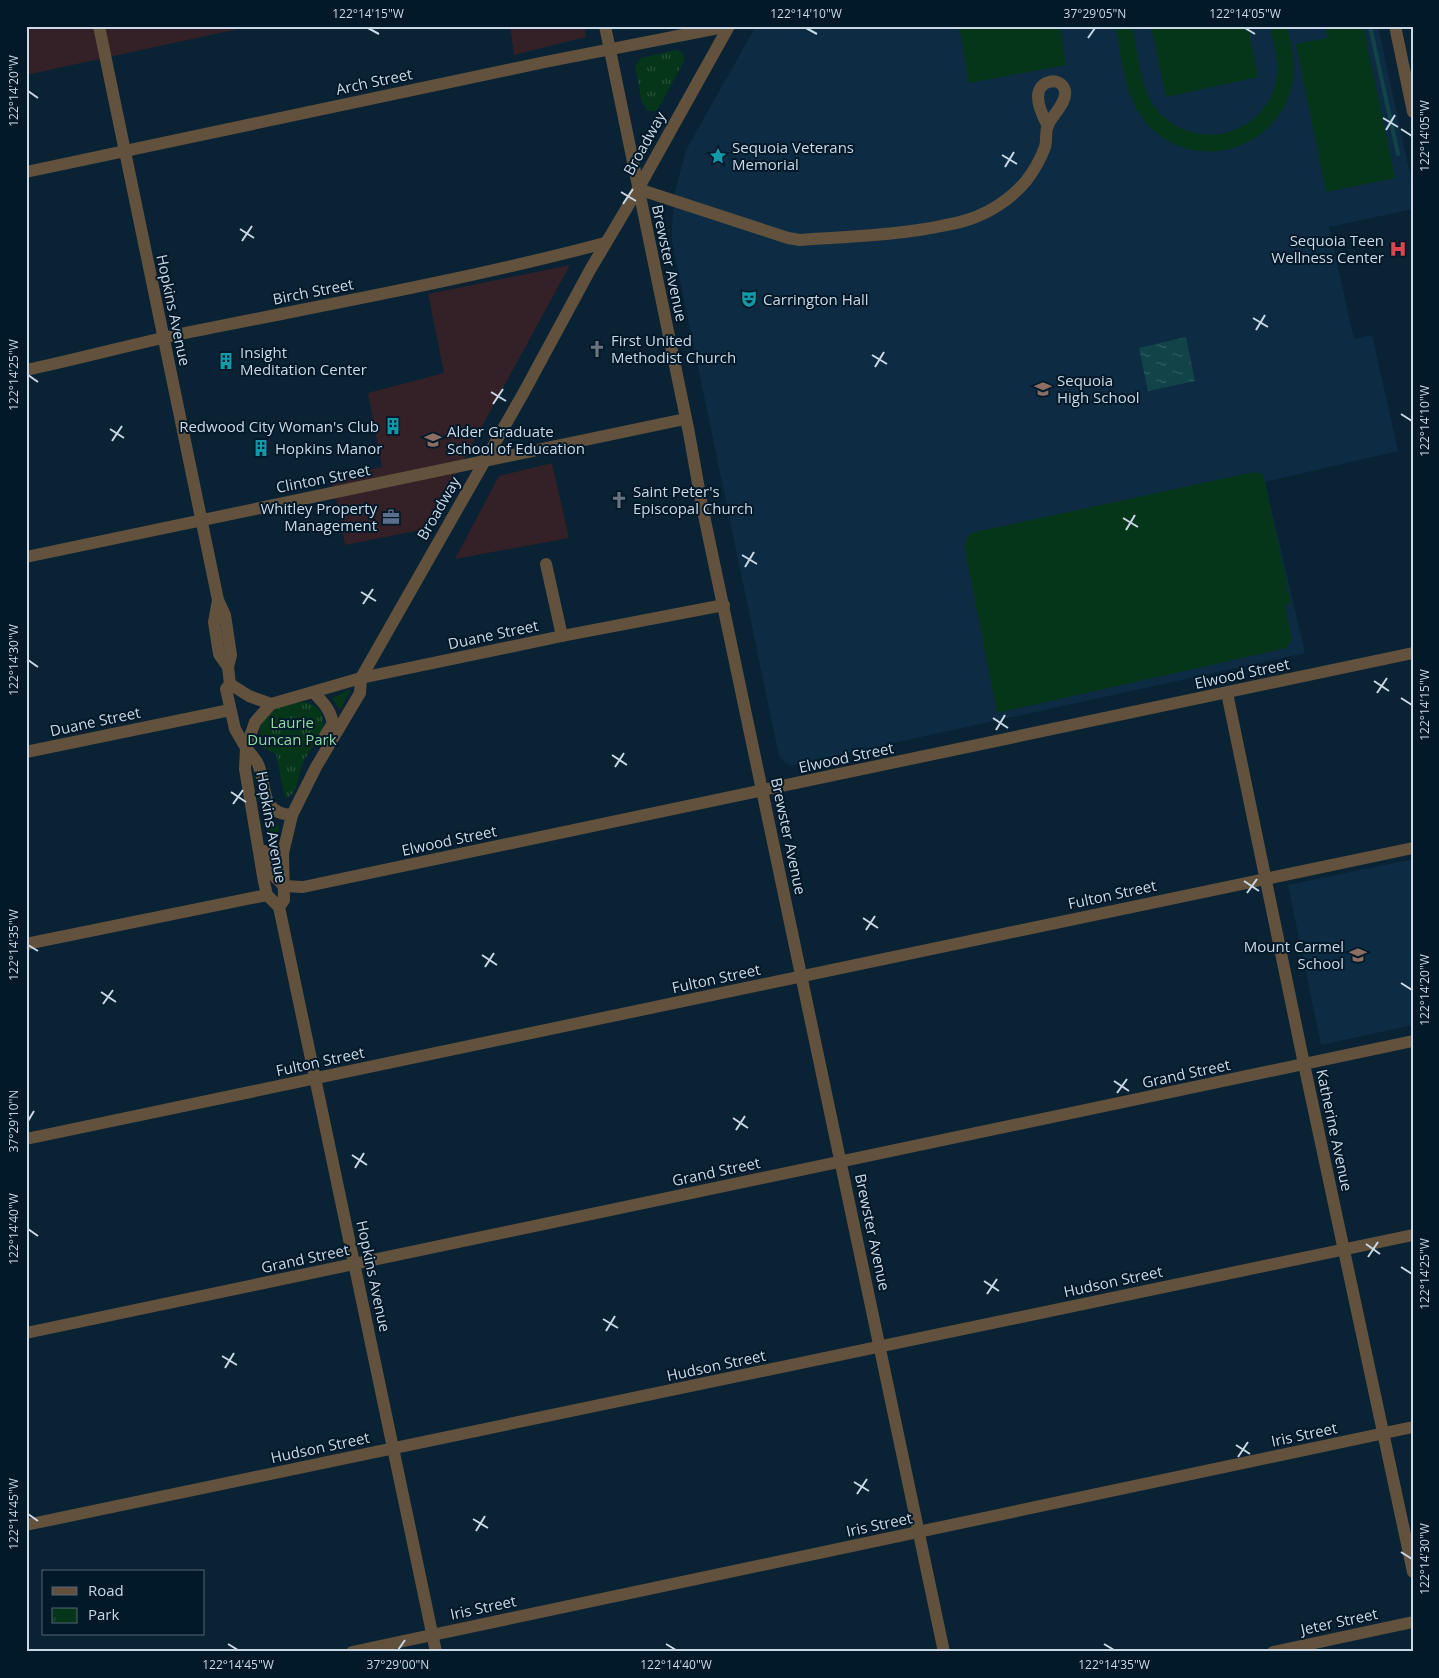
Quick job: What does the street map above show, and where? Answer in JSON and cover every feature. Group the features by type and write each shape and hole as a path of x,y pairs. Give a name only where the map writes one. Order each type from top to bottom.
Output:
{"street":[{"name":"Hopkins Avenue","path":"99,26 218,600 214,622 219,654 228,667 230,684 226,689 230,710 235,729 258,764 269,804 276,812 292,815"},
{"name":"Brewster Avenue","path":"605,26 686,419 702,506 944,1652"},
{"name":"Arch Street","path":"26,172 124,150 729,26"},
{"name":"Broadway","path":"284,886 283,852 292,815 316,767 360,693 361,678 729,26"},
{"path":"1395,26 1409,74 1413,112"},
{"path":"638,189 788,238 800,240 888,235 966,220 987,212 1003,202 1026,180 1035,166 1045,148 1048,126"},
{"name":"Birch Street","path":"26,370 163,338 455,278 605,243"},
{"name":"Clinton Street","path":"26,558 686,419"},
{"path":"546,564 562,636"},
{"name":"Duane Street","path":"271,704 361,678 562,636 724,605"},
{"name":"Elwood Street","path":"284,886 303,887 763,792 1413,653"},
{"path":"230,684 249,696 271,704 255,722 246,748"},
{"path":"313,692 328,707 333,723 313,757 316,767"},
{"name":"Katherine Avenue","path":"1227,693 1413,1572"},
{"name":"Duane Street","path":"26,752 230,710"},
{"name":"Hopkins Avenue","path":"246,748 245,769 267,895 279,907 436,1652"},
{"path":"260,848 269,855 273,875 284,886"},
{"name":"Fulton Street","path":"26,1139 1413,848"},
{"name":"Hopkins Avenue","path":"279,907 284,900 284,886"},
{"path":"26,944 267,895"},
{"name":"Grand Street","path":"26,1333 1413,1041"},
{"name":"Hudson Street","path":"26,1526 1413,1235"},
{"name":"Iris Street","path":"352,1652 1413,1428"},
{"name":"Jeter Street","path":"1273,1652 1413,1622"}],"shaded area":[{"path":"26,26 252,26 26,75"},
{"path":"510,26 584,26 586,37 514,55"},
{"name":"Sequoia High School","path":"756,26 1378,26 1413,188 1413,209 1329,227 1354,339 1372,335 1398,451 1265,482 1305,653 793,765 789,765 782,760 779,756 672,242 675,191 686,150"},
{"path":"570,265 426,529 345,545 332,477 382,467 368,393 444,373 428,294"},
{"path":"552,463 569,538 455,559 499,476"},
{"name":"Mount Carmel School","path":"1413,859 1413,1025 1321,1045 1288,885"}],"green space":[{"path":"959,26 1060,26 1066,65 969,83"},
{"path":"1115,26 1132,26 1142,76 1148,95 1152,103 1166,119 1182,129 1200,134 1219,134 1237,129 1253,119 1266,105 1277,78 1276,56 1270,26 1287,26 1294,66 1291,90 1281,112 1266,130 1247,142 1226,150 1204,151 1182,147 1162,137 1144,120 1137,110 1128,87"},
{"path":"1151,26 1248,26 1258,77 1166,97"},
{"path":"1325,26 1360,26 1361,30 1364,30 1395,178 1326,192 1296,44 1327,38"},
{"path":"676,50 683,54 684,61 658,109 648,111 642,103 635,66 641,58"},
{"path":"1254,472 1263,474 1291,603 1285,605 1292,639 1287,648 997,713 964,544 971,533"},
{"path":"351,689 340,710 332,698"},
{"name":"Laurie Duncan Park","path":"303,702 313,705 320,711 323,725 318,739 302,765 293,793 285,798 276,754 260,746 259,735 264,719 275,709"},
{"path":"262,816 269,823 279,826 274,853 270,837"}],"water":[{"path":"1186,337 1195,381 1148,391 1139,348"}],"waterway":[{"path":"1370,26 1398,154"}],"place":[{"name":"Sequoia Veterans Memorial","path":"718,156"},
{"name":"Sequoia Teen Wellness Center","path":"1398,249"},
{"name":"Carrington Hall","path":"749,299"},
{"name":"First United Methodist Church","path":"597,349"},
{"name":"Insight Meditation Center","path":"226,361"},
{"name":"Sequoia High School","path":"1043,389"},
{"name":"Redwood City Woman's Club","path":"393,426"},
{"name":"Alder Graduate School of Education","path":"433,440"},
{"name":"Hopkins Manor","path":"261,448"},
{"name":"Saint Peter's Episcopal Church","path":"619,500"},
{"name":"Whitley Property Management","path":"391,517"},
{"name":"Mount Carmel School","path":"1358,955"}]}
